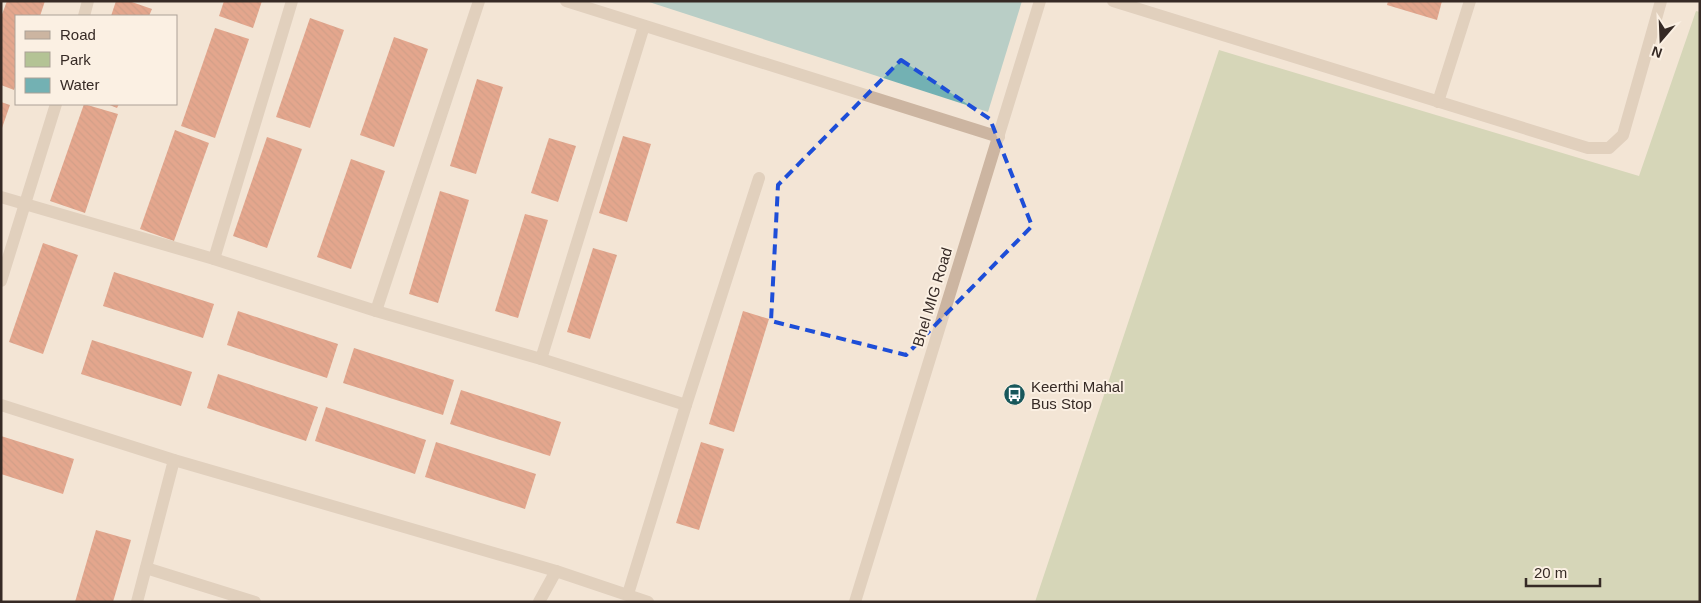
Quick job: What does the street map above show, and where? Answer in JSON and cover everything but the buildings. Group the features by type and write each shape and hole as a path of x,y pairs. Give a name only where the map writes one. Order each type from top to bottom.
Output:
{"street":[{"path":"84,15 88,1"},
{"path":"214,259 292,1"},
{"path":"376,311 479,1"},
{"path":"566,1 999,136"},
{"name":"Bhel MIG Road","path":"854,602 1040,1"},
{"path":"1113,1 1588,148 1610,148 1623,135 1661,1"},
{"path":"1438,102 1470,1"},
{"path":"541,359 644,26"},
{"path":"1,281 56,105"},
{"path":"628,594 759,178"},
{"path":"1,197 214,259 376,311 541,359 686,405"},
{"path":"1,404 174,460 556,570 648,602"},
{"path":"137,602 174,460"},
{"path":"146,568 256,602"},
{"path":"539,602 556,570"}],"highlighted area":[{"path":"901,60 990,119 1032,226 906,355 771,321 778,185"}],"green space":[{"path":"1696,11 1700,12 1700,602 1035,602 1219,50 1639,176"}],"water":[{"path":"646,1 1022,1 988,112"}],"place":[{"name":"Keerthi Mahal Bus Stop","path":"1015,395"}]}
